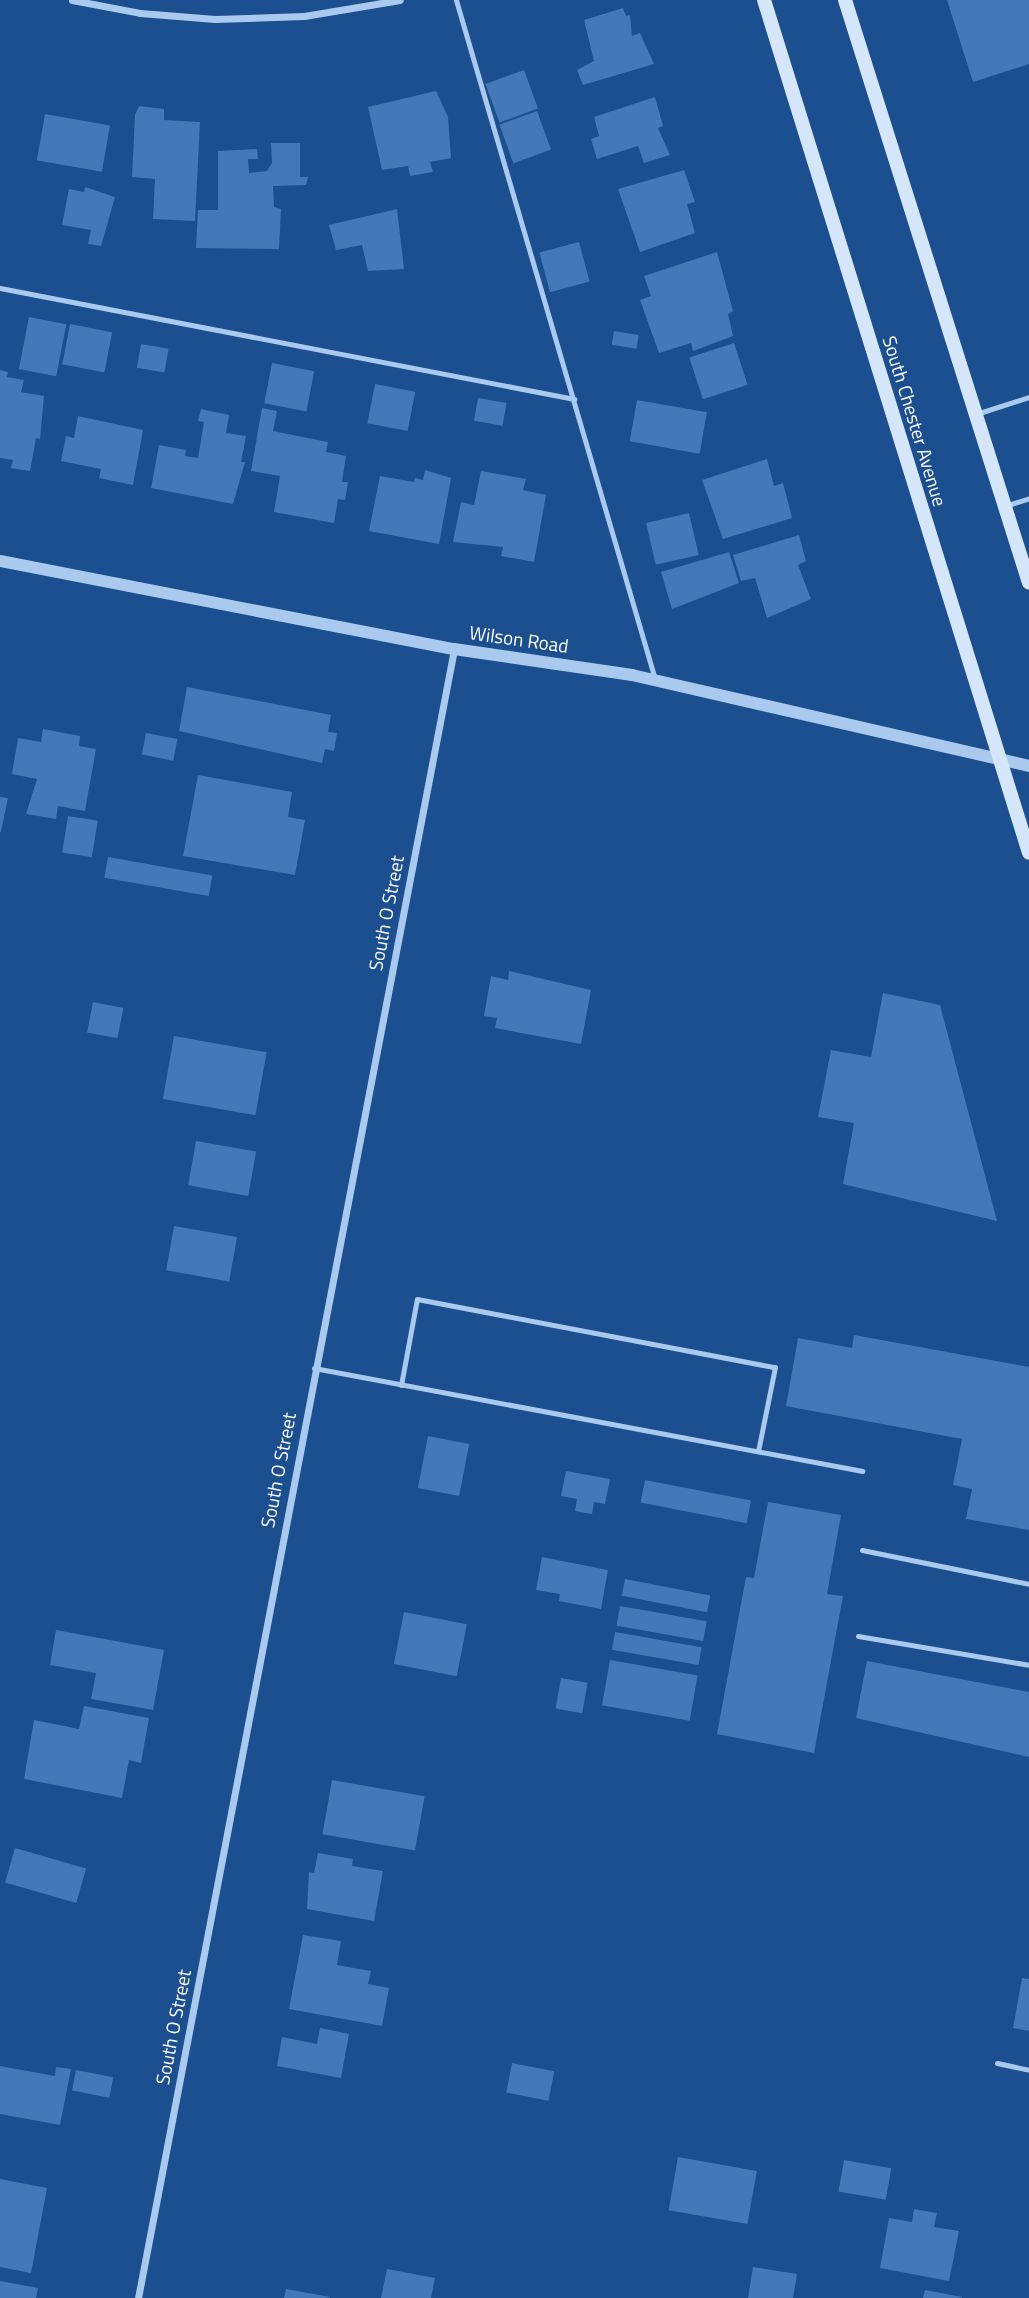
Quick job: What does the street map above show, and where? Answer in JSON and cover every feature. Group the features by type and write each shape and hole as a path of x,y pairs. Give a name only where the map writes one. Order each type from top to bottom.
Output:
{"main road":[{"name":"South Chester Avenue","path":"764,0 1029,853"},
{"path":"845,0 1029,583"}],"street":[{"path":"72,0 215,19 304,16 400,0"},
{"name":"Wilson Road","path":"0,561 454,649 656,681 1029,766"},
{"name":"South O Street","path":"138,2298 314,1368 454,649"}],"lane":[{"path":"456,0 656,681"},
{"path":"0,288 574,399"},
{"path":"976,414 1029,397"},
{"path":"1005,506 1029,498"},
{"path":"401,1385 417,1299 775,1367 758,1451"},
{"path":"314,1368 862,1471"},
{"path":"862,1549 1029,1584"},
{"path":"858,1636 1029,1665"},
{"path":"997,2063 1029,2070"}],"building":[{"path":"947,0 1029,0 1029,64 973,82"},
{"path":"623,8 626,16 630,15 632,36 640,33 654,64 583,85 577,70 594,61 584,20"},
{"path":"524,70 538,109 499,123 485,84"},
{"path":"436,91 448,117 451,158 430,162 433,172 410,176 408,166 382,170 368,107"},
{"path":"655,97 663,126 658,128 670,155 644,163 638,146 597,159 591,139 599,136 594,117"},
{"path":"139,106 164,109 164,120 200,122 195,221 153,219 155,179 132,177 135,115"},
{"path":"537,111 551,150 513,163 499,125"},
{"path":"45,114 110,125 102,172 37,160"},
{"path":"271,143 300,143 300,177 308,177 306,185 273,186 274,207 281,209 279,249 196,248 198,210 218,210 218,151 257,149 258,159 248,159 249,173 267,171 272,163"},
{"path":"684,170 695,202 687,204 695,233 640,252 618,189"},
{"path":"85,187 115,197 101,246 88,244 91,230 62,225 69,189 84,192"},
{"path":"397,209 404,269 368,271 362,245 336,250 329,225"},
{"path":"579,242 590,282 550,292 539,253"},
{"path":"717,252 733,311 728,314 733,336 693,351 691,343 659,353 640,300 651,296 644,276"},
{"path":"29,317 66,324 56,376 19,369"},
{"path":"70,324 112,332 104,372 62,364"},
{"path":"614,331 639,335 637,349 612,345"},
{"path":"734,343 748,385 703,399 689,358"},
{"path":"141,344 169,349 164,372 137,368"},
{"path":"272,363 314,371 306,411 264,403"},
{"path":"0,370 8,372 7,377 24,380 21,392 44,396 40,439 36,438 30,471 11,468 13,460 0,458"},
{"path":"375,384 415,392 408,431 367,423"},
{"path":"478,398 507,403 503,426 474,421"},
{"path":"637,400 707,412 700,454 630,441"},
{"path":"262,408 277,411 273,431 328,442 326,452 346,456 342,482 348,482 345,500 338,499 334,523 274,512 280,476 251,471"},
{"path":"201,409 229,415 226,433 246,436 241,462 245,462 233,504 151,488 159,445 186,450 185,456 198,458 204,422 198,421"},
{"path":"78,416 143,430 133,485 99,478 101,469 61,461 66,436 74,438"},
{"path":"767,459 774,486 783,483 792,518 723,539 702,480"},
{"path":"425,470 451,478 439,544 369,531 380,476 414,482 415,478 423,480"},
{"path":"481,471 526,479 523,490 546,495 534,562 501,556 503,547 453,542 461,502 474,505"},
{"path":"689,513 699,555 656,565 646,523"},
{"path":"799,535 806,561 798,565 811,599 767,618 755,578 741,581 733,555"},
{"path":"729,552 739,583 672,609 661,572"},
{"path":"187,687 331,715 328,732 337,733 334,751 325,749 322,763 179,731"},
{"path":"43,729 80,736 79,746 96,749 85,811 58,806 56,819 26,814 37,779 12,774 18,738 41,742"},
{"path":"146,733 177,739 173,761 142,755"},
{"path":"198,775 292,792 288,817 305,820 295,875 183,856"},
{"path":"0,797 8,798 1,832 0,832"},
{"path":"68,816 98,821 92,857 62,853"},
{"path":"108,857 212,875 209,896 104,878"},
{"path":"509,971 591,990 581,1044 495,1028 497,1018 484,1016 491,976 508,980"},
{"path":"883,993 940,1005 997,1221 843,1184 854,1123 818,1117 831,1050 871,1057"},
{"path":"93,1002 123,1008 118,1038 87,1032"},
{"path":"174,1036 267,1052 255,1115 163,1099"},
{"path":"196,1141 256,1152 248,1196 188,1185"},
{"path":"174,1226 237,1237 229,1281 166,1270"},
{"path":"854,1335 1029,1367 1029,1530 966,1519 972,1489 953,1485 962,1439 786,1406 798,1338 852,1348"},
{"path":"428,1436 469,1444 459,1496 418,1488"},
{"path":"566,1471 610,1479 605,1504 594,1502 592,1514 575,1511 577,1499 561,1496"},
{"path":"645,1480 751,1501 747,1523 641,1503"},
{"path":"768,1502 841,1515 827,1594 843,1596 814,1753 717,1734 746,1577 754,1578"},
{"path":"542,1557 608,1570 601,1609 559,1601 560,1594 536,1590"},
{"path":"625,1579 710,1596 707,1612 622,1596"},
{"path":"620,1606 707,1621 703,1641 617,1626"},
{"path":"404,1612 467,1624 457,1676 394,1664"},
{"path":"56,1630 164,1650 153,1710 91,1699 96,1673 50,1665"},
{"path":"615,1632 702,1647 699,1665 612,1650"},
{"path":"610,1660 698,1675 690,1721 602,1705"},
{"path":"867,1661 1029,1692 1029,1757 856,1718"},
{"path":"561,1678 588,1683 582,1713 556,1709"},
{"path":"84,1706 149,1718 141,1763 129,1760 122,1798 24,1779 34,1720 79,1729"},
{"path":"332,1780 425,1796 415,1850 322,1834"},
{"path":"15,1848 86,1868 76,1903 5,1883"},
{"path":"318,1853 353,1859 352,1866 383,1871 374,1921 307,1909 309,1872 314,1873"},
{"path":"303,1935 341,1941 337,1965 371,1971 368,1984 389,1988 382,2026 289,2009"},
{"path":"1022,1978 1029,1979 1029,2031 1013,2028"},
{"path":"320,2028 349,2034 341,2078 277,2066 282,2037 317,2044"},
{"path":"512,2063 554,2071 548,2101 506,2092"},
{"path":"0,2066 55,2076 56,2067 71,2069 60,2125 0,2114"},
{"path":"76,2070 113,2077 109,2098 72,2091"},
{"path":"678,2157 757,2171 747,2224 669,2210"},
{"path":"844,2160 891,2168 886,2200 838,2192"},
{"path":"0,2179 47,2188 31,2273 0,2267"},
{"path":"914,2209 937,2213 934,2227 959,2231 949,2281 880,2268 889,2218 912,2222"},
{"path":"753,2267 797,2274 793,2298 748,2298"},
{"path":"387,2269 435,2278 431,2298 381,2298"},
{"path":"0,2281 38,2288 36,2298 0,2298"},
{"path":"286,2289 330,2297 330,2298 284,2298"},
{"path":"925,2290 962,2297 962,2298 923,2298"}]}
